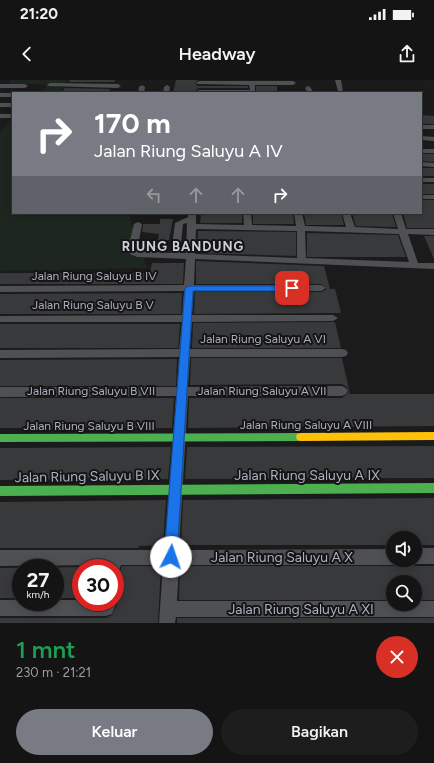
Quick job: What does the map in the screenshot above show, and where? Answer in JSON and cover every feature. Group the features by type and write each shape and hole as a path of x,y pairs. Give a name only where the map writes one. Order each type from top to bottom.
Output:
{"street":[{"path":"115,92 121,80"},
{"path":"338,80 341,91"},
{"path":"199,92 199,81 293,83"},
{"path":"252,83 253,92"},
{"path":"50,85 118,86"},
{"path":"0,86 25,86"},
{"path":"0,95 12,95"},
{"path":"0,104 12,105"},
{"path":"0,116 10,116"},
{"path":"422,127 434,127"},
{"path":"422,138 434,139"},
{"path":"422,151 434,151"},
{"path":"422,164 434,165"},
{"path":"422,180 434,180"},
{"path":"422,197 434,197"},
{"path":"247,214 248,227"},
{"path":"298,214 301,228 302,261"},
{"path":"346,214 351,229"},
{"path":"397,214 414,265"},
{"path":"167,616 178,489 178,438 189,288 192,218"},
{"path":"175,256 179,223 192,218 248,227 434,232"},
{"path":"138,224 132,249 133,252 137,254 434,266"},
{"name":"Jalan Riung Saluyu B IV","path":"0,290 321,288"},
{"name":"Jalan Riung Saluyu B V","path":"0,319 334,318"},
{"path":"0,354 184,352"},
{"name":"Jalan Riung Saluyu A VI","path":"184,352 342,353"},
{"name":"Jalan Riung Saluyu A VII","path":"181,391 342,391"},
{"name":"Jalan Riung Saluyu B VII","path":"0,392 181,391"},
{"name":"Jalan Riung Saluyu A VIII","path":"178,438 434,436"},
{"name":"Jalan Riung Saluyu B VIII","path":"0,438 178,438"},
{"name":"Jalan Riung Saluyu A IX","path":"178,489 434,488"},
{"name":"Jalan Riung Saluyu B IX","path":"0,491 178,489"},
{"name":"Jalan Riung Saluyu A X","path":"124,562 171,557 386,556"},
{"path":"422,556 434,556"},
{"name":"Jalan Riung Saluyu A X","path":"0,558 72,561"},
{"path":"0,608 72,608"},
{"name":"Jalan Riung Saluyu A XI","path":"167,616 434,609"}],"shaded area":[{"path":"11,80 67,80 60,92 43,92 47,85 9,83"},
{"path":"12,117 12,214 128,214 147,268 0,271 0,133"}],"building":[{"path":"70,80 115,80 114,82 69,82"},
{"path":"176,80 198,80 195,83 197,86 248,86 248,88 199,88 196,92 173,92"},
{"path":"256,86 277,86 277,92 256,92"},
{"path":"65,88 110,89 108,92 62,92"},
{"path":"422,115 434,116 434,124 423,124"},
{"path":"422,154 434,154 434,162 422,161"},
{"path":"422,168 434,168 434,176 422,176"},
{"path":"422,184 434,184 434,194 422,194"},
{"path":"422,200 434,200 434,228 407,228 403,214 422,214"},
{"path":"201,214 242,214 242,223 200,223"},
{"path":"253,214 293,214 294,224 253,224"},
{"path":"304,214 341,214 344,225 306,225"},
{"path":"352,214 392,214 396,227 356,226"},
{"path":"160,219 173,219 169,240 158,240 159,234 142,232 143,224 160,224"},
{"path":"198,231 296,232 296,256 197,253"},
{"path":"307,233 398,235 406,257 307,257"},
{"path":"424,236 434,236 434,259"},
{"path":"196,261 324,266 330,289 335,289 341,313 194,314 195,292 321,292 327,289 321,284 196,284"},
{"path":"152,263 184,263 183,284 0,284 0,273 150,273"},
{"path":"182,293 181,314 0,314 0,294"},
{"path":"335,322 341,348 192,348 193,323"},
{"path":"0,324 180,324 178,348 0,348"},
{"path":"191,358 342,358 350,394 434,394 434,426 188,428 189,398 342,398 349,392 347,387 342,384 190,385"},
{"path":"177,359 176,386 0,386 0,360"},
{"path":"0,398 174,398 172,428 0,428"},
{"path":"434,446 434,478 185,479 187,447"},
{"path":"171,447 168,479 0,480 0,448"},
{"path":"434,498 434,545 422,545 422,531 386,531 386,545 181,545 183,500"},
{"path":"166,500 163,545 139,546 139,548 0,548 0,502"},
{"path":"124,566 161,566 158,623 0,623 0,618 106,618 112,615 114,611 124,611"},
{"path":"180,566 434,566 434,600 422,600 422,575 386,575 386,600 179,600"},
{"path":"64,567 72,567 72,598 64,598"},
{"path":"0,568 12,568 12,598 0,598"},
{"path":"177,618 434,618 434,623 177,623"}],"traffic: fast":[{"path":"0,438 301,437"},
{"path":"0,491 434,488"}],"traffic: slow":[{"path":"301,437 434,436"}],"district":[{"name":"RIUNG BANDUNG","path":"183,246"}],"route":[{"path":"171,557 189,288 292,288"}]}
